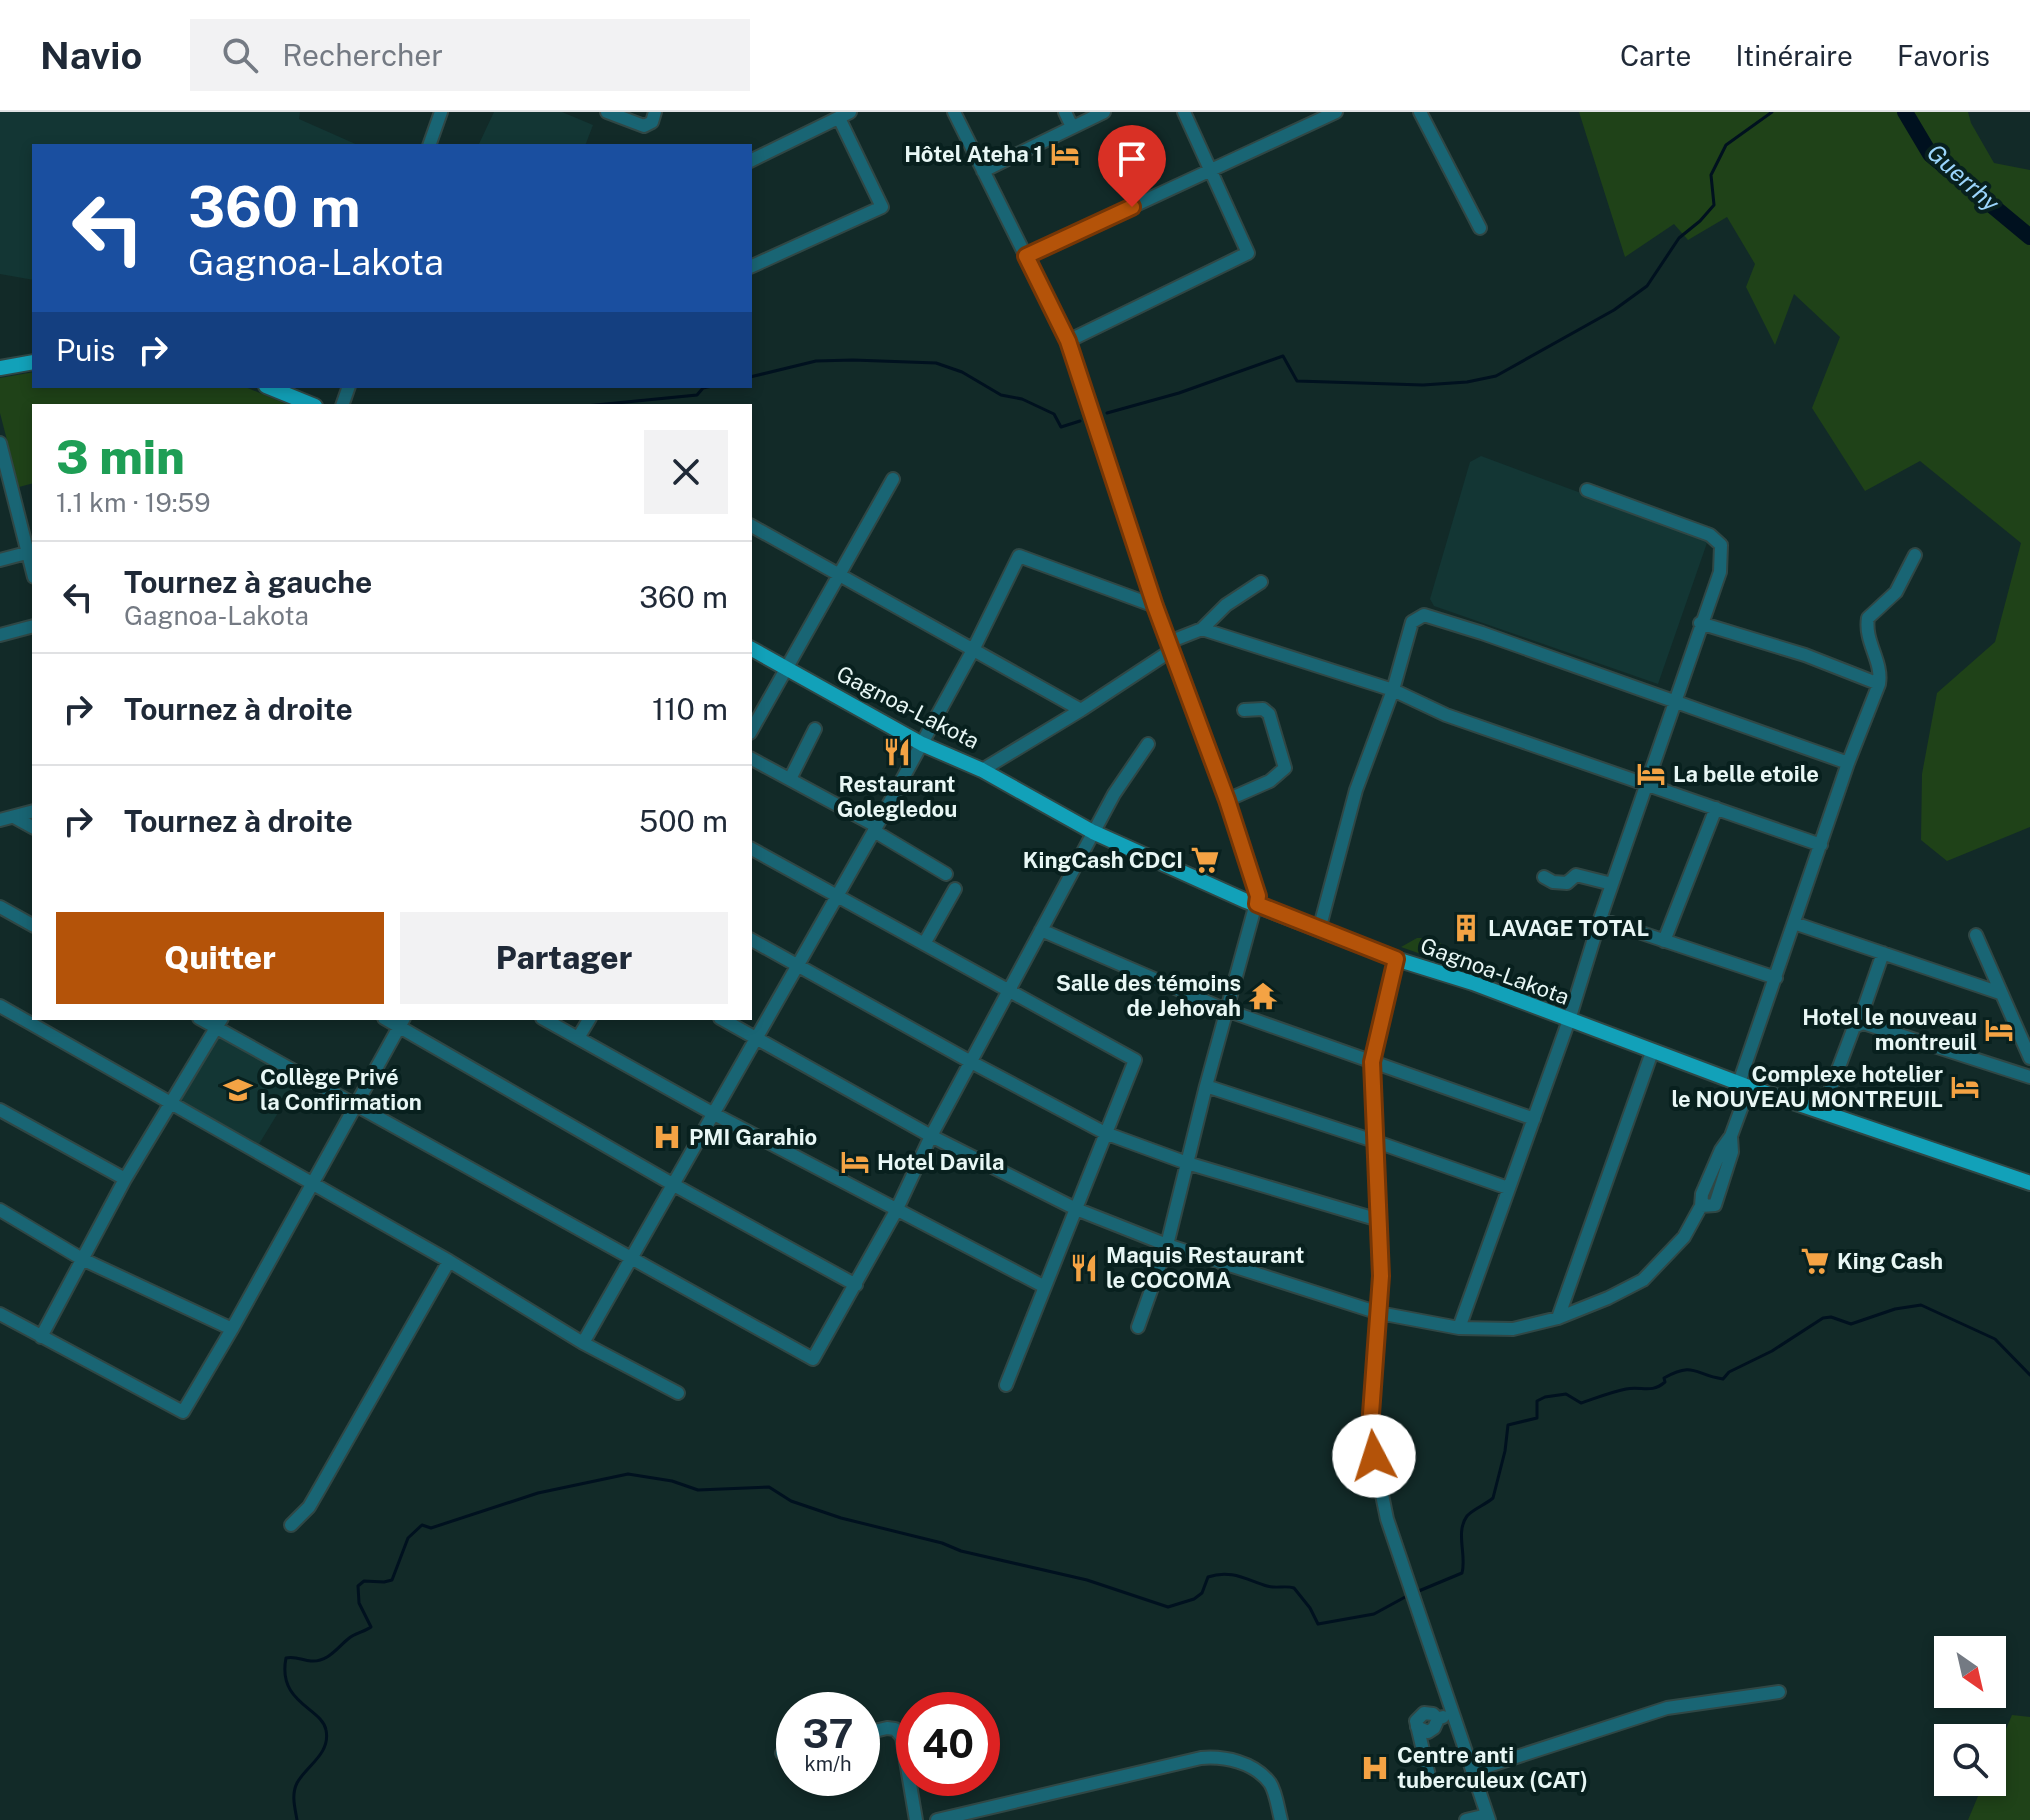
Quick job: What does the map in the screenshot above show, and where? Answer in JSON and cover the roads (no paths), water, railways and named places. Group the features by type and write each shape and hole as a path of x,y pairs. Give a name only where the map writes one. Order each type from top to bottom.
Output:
{"main road":[{"path":"0,368 32,362"},
{"path":"271,388 310,404"},
{"name":"Gagnoa-Lakota","path":"752,649 922,744 982,770 1093,832 1319,930 1473,983 1744,1085 2030,1183"}],"street":[{"path":"430,144 441,112"},
{"path":"607,112 644,126 652,122 655,112"},
{"path":"954,112 1068,341 1155,606 1227,800 1258,896 1167,1245 1138,1327"},
{"path":"1065,112 1072,127"},
{"path":"983,171 1104,112"},
{"path":"1068,341 1248,253 1184,112"},
{"path":"1026,256 1336,112"},
{"path":"1420,112 1480,228"},
{"path":"752,160 845,115 882,207 752,266"},
{"path":"0,443 31,552 0,560"},
{"path":"752,729 893,479"},
{"path":"1459,1328 1569,1020 1645,784 1720,572 1721,545 1710,535 1587,490"},
{"path":"752,526 1081,710"},
{"path":"724,1020 931,1136 1076,1209 1167,1245 1379,1313 1459,1328 1513,1329 1558,1318 1643,1280 1684,1237 1701,1206 1702,1194 1721,1150 1731,1136 1794,923 1848,763 1879,684 1881,674 1868,640 1868,618 1896,592 1915,555"},
{"path":"583,1343 922,744 1019,556 1155,606"},
{"path":"982,770 1081,710 1170,646 1202,629 1226,605 1261,582"},
{"path":"1319,930 1356,790 1393,690 1412,622 1424,615 1848,763"},
{"path":"1700,623 1805,655 1879,684"},
{"path":"0,635 32,627"},
{"path":"1202,629 1393,690 1446,715 1821,845"},
{"path":"1227,800 1270,781 1285,768 1269,714 1263,709 1244,710"},
{"path":"790,779 815,729"},
{"path":"41,1337 125,1179 219,1023 355,1105 813,1359 896,1211 931,1136 1093,832 1148,744"},
{"path":"752,759 875,828 946,874"},
{"path":"1664,941 1716,808"},
{"path":"0,820 32,812"},
{"path":"14,817 32,827"},
{"path":"752,849 1135,1060 1006,1385"},
{"path":"1544,877 1553,882 1569,883 1576,875 1586,876 1612,884"},
{"path":"924,944 955,889"},
{"path":"0,907 32,925"},
{"path":"1600,919 1776,978"},
{"path":"1794,923 2000,993"},
{"path":"1041,930 1226,1010 1534,1119"},
{"path":"1976,935 2030,1058"},
{"path":"752,940 1105,1133 1187,1163 1379,1220"},
{"path":"1858,1025 1883,953"},
{"path":"1396,959 1372,1062 1381,1276 1371,1414 1380,1493 1408,1586 1488,1817 1466,1820"},
{"path":"0,1006 449,1261 583,1343 678,1393"},
{"path":"546,1020 714,1114 1045,1287"},
{"path":"578,1038 589,1020"},
{"path":"0,1314 183,1412 401,1022 674,1185 856,1285"},
{"path":"1822,1112 1854,1027 1863,1023 2030,1077"},
{"path":"1558,1318 1652,1052"},
{"path":"1206,1086 1508,1188"},
{"path":"0,1110 125,1179"},
{"path":"0,1210 82,1259 232,1329"},
{"path":"291,1525 309,1507 449,1261"},
{"path":"1473,1771 1667,1708 1779,1692"},
{"path":"1429,1776 1417,1727 1428,1732 1438,1719 1452,1713"},
{"path":"880,1730 895,1729 902,1737 916,1820"},
{"path":"937,1820 1201,1758 1218,1757 1248,1764 1270,1784 1281,1820"}],"waterway":[{"path":"1107,413 1179,393 1283,356 1297,381 1423,385 1467,382 1496,376 1614,310 1647,286 1679,238 1714,205 1711,175 1726,145 1772,112"},
{"name":"Guerrhy","path":"1905,112 1930,154 2030,237"},
{"path":"752,377 816,361 936,363 962,372 1001,395 1022,399 1054,414 1061,427 1080,421"},
{"path":"606,404 697,395 703,388"},
{"path":"1414,1593 1462,1573 1461,1537 1464,1522 1467,1516 1493,1498 1508,1425 1537,1418 1537,1401 1545,1397 1566,1394 1581,1403 1626,1389 1655,1388 1665,1382 1664,1378 1682,1370 1723,1379 1729,1372 1772,1351 1823,1318 1831,1317 1851,1324 1895,1309 1921,1305 1995,1339 2030,1375"},
{"path":"297,1820 295,1788 321,1753 327,1738 323,1722 301,1703 288,1685 286,1658 317,1661 371,1627 359,1603 358,1586 364,1581 392,1580 408,1538 422,1525 431,1528 538,1493 628,1474 672,1481 698,1490 769,1487 791,1501 841,1518 942,1543 961,1551 1087,1580 1168,1607 1194,1599 1202,1593 1208,1577 1224,1574 1271,1587 1294,1588 1318,1624 1374,1614 1407,1596"}],"place":[{"name":"Hôtel Ateha 1","path":"1065,154"},
{"name":"Restaurant Golegledou","path":"897,752"},
{"name":"La belle etoile","path":"1651,774"},
{"name":"KingCash CDCI","path":"1205,860"},
{"name":"LAVAGE TOTAL","path":"1466,928"},
{"name":"Salle des témoins de Jehovah","path":"1263,996"},
{"name":"Hotel le nouveau montreuil","path":"1999,1030"},
{"name":"Complexe hotelier le NOUVEAU MONTREUIL","path":"1965,1087"},
{"name":"Collège Privé la Confirmation","path":"238,1090"},
{"name":"PMI Garahio","path":"667,1137"},
{"name":"Hotel Davila","path":"855,1162"},
{"name":"King Cash","path":"1815,1261"},
{"name":"Maquis Restaurant le COCOMA","path":"1084,1268"},
{"name":"Centre anti tuberculeux (CAT)","path":"1375,1768"}]}
